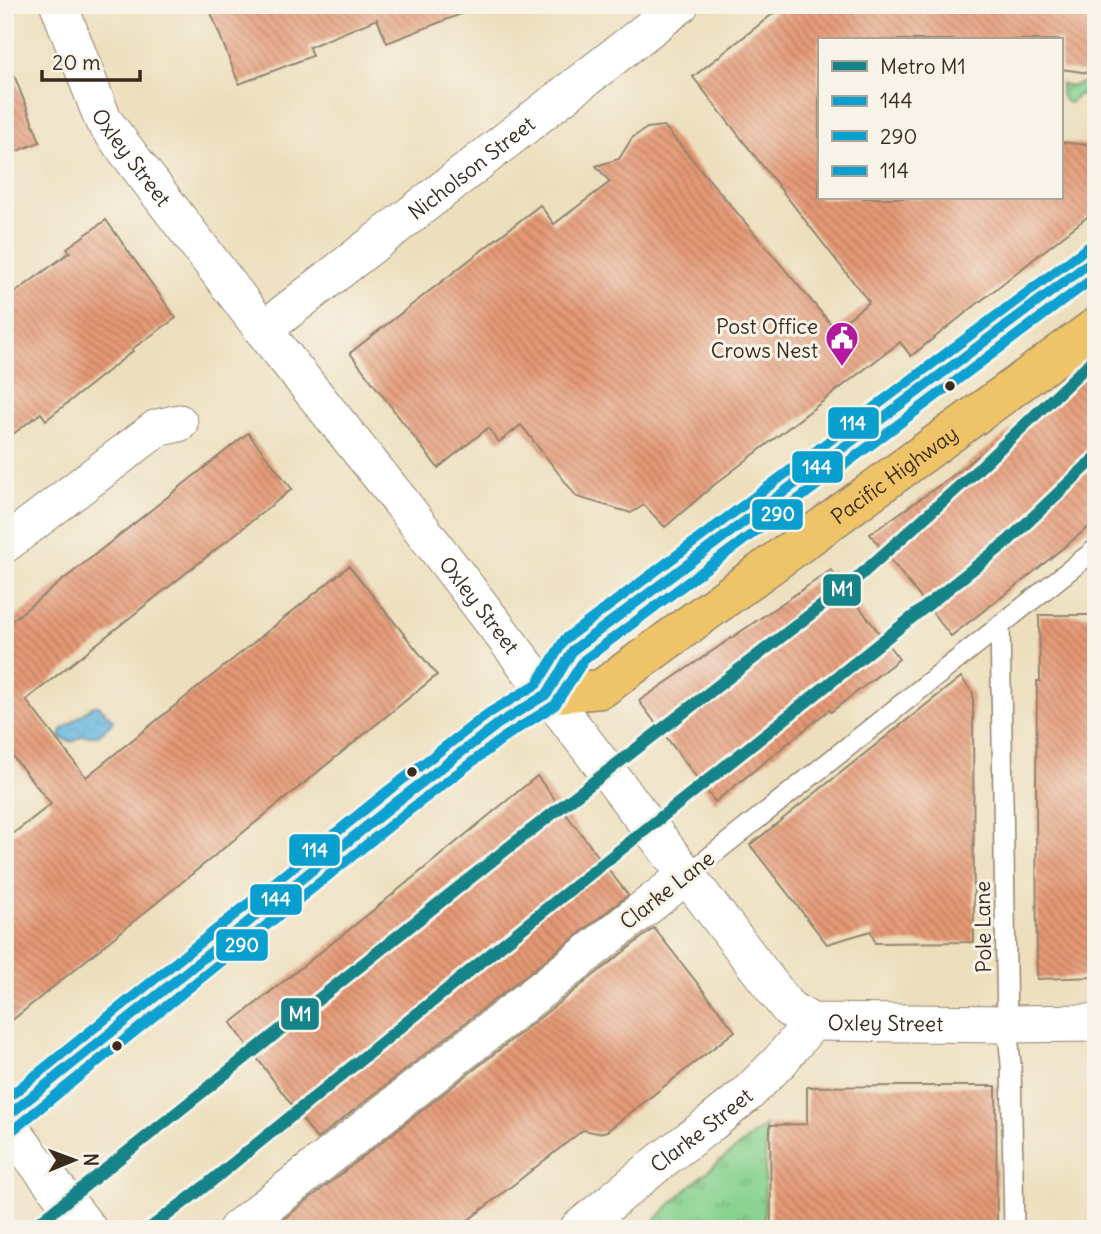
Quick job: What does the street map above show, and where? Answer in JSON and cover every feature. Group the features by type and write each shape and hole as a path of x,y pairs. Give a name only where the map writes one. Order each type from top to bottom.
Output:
{"main road":[{"name":"Pacific Highway","path":"547,694 573,650 1096,258"},
{"name":"Pacific Highway","path":"5,1120 398,801 498,724 547,694 601,689 1096,327"}],"street":[{"name":"Oxley Street","path":"59,5 103,120 263,330 401,502 789,1009 812,1022 1096,1024"},
{"name":"Nicholson Street","path":"263,330 680,5"},
{"path":"5,544 157,428 179,423"},
{"name":"Clarke Lane","path":"237,1229 687,875"},
{"name":"Clarke Street","path":"578,1229 747,1094 812,1022"},
{"path":"5,1120 88,1229"}],"lane":[{"name":"Clarke Lane","path":"687,875 1096,549"},
{"name":"Pole Lane","path":"1000,625 1007,1024 1011,1064 1008,1220"}],"green space":[{"path":"1086,82 1096,84 1096,96 1090,98 1082,94 1070,103 1067,102 1062,96 1062,84 1072,86"},
{"path":"766,1125 764,1229 647,1229 689,1187"}],"water":[{"path":"93,706 99,706 113,720 111,724 97,736 82,736 73,742 60,738 62,730"}],"building":[{"path":"208,5 479,7 387,43 377,19 309,47 312,56 239,84"},
{"path":"784,5 1096,5 1096,74 1062,69 1062,38 818,38 818,200 1062,200 1062,142 1096,146 1096,210 911,356 900,342 714,485 665,527 644,505 631,513 577,497 521,425 499,442 488,428 438,468 350,353 540,205 554,224 610,182 596,166 619,159 632,138 647,128 664,126 835,329 869,302 693,77"},
{"path":"5,57 40,142 5,156"},
{"path":"106,220 176,318 132,349 133,351 46,420 41,413 5,440 5,300 70,252 67,248"},
{"path":"1096,364 1096,521 951,636 870,534 947,480"},
{"path":"248,433 292,489 26,700 86,777 349,566 437,675 5,1026 5,840 51,804 5,747 5,626"},
{"path":"831,570 899,659 831,712 829,710 715,802 639,701"},
{"path":"1039,615 1096,615 1096,977 1037,979"},
{"path":"961,677 973,693 974,942 875,943 871,931 827,944 750,845"},
{"path":"537,776 628,895 317,1139 231,1023"},
{"path":"654,928 735,1031 607,1131 598,1133 583,1130 457,1229 271,1229"},
{"path":"996,1086 997,1229 771,1229 770,1125 807,1124 807,1087"}],"metro line":[{"name":"M1","path":"31,1229 508,848 855,580 973,474 1096,357"},
{"name":"M1","path":"149,1229 1008,541 1096,457"}],"transit line":[{"name":"114","path":"5,1100 389,790 489,713 537,684 565,639 1088,247"},
{"name":"144","path":"5,1118 398,801 498,724 547,694 573,650 1096,258"},
{"name":"290","path":"14,1129 407,812 506,736 555,705 584,660 1096,276"}],"place":[{"name":"Post Office Crows Nest","path":"842,368"}]}
